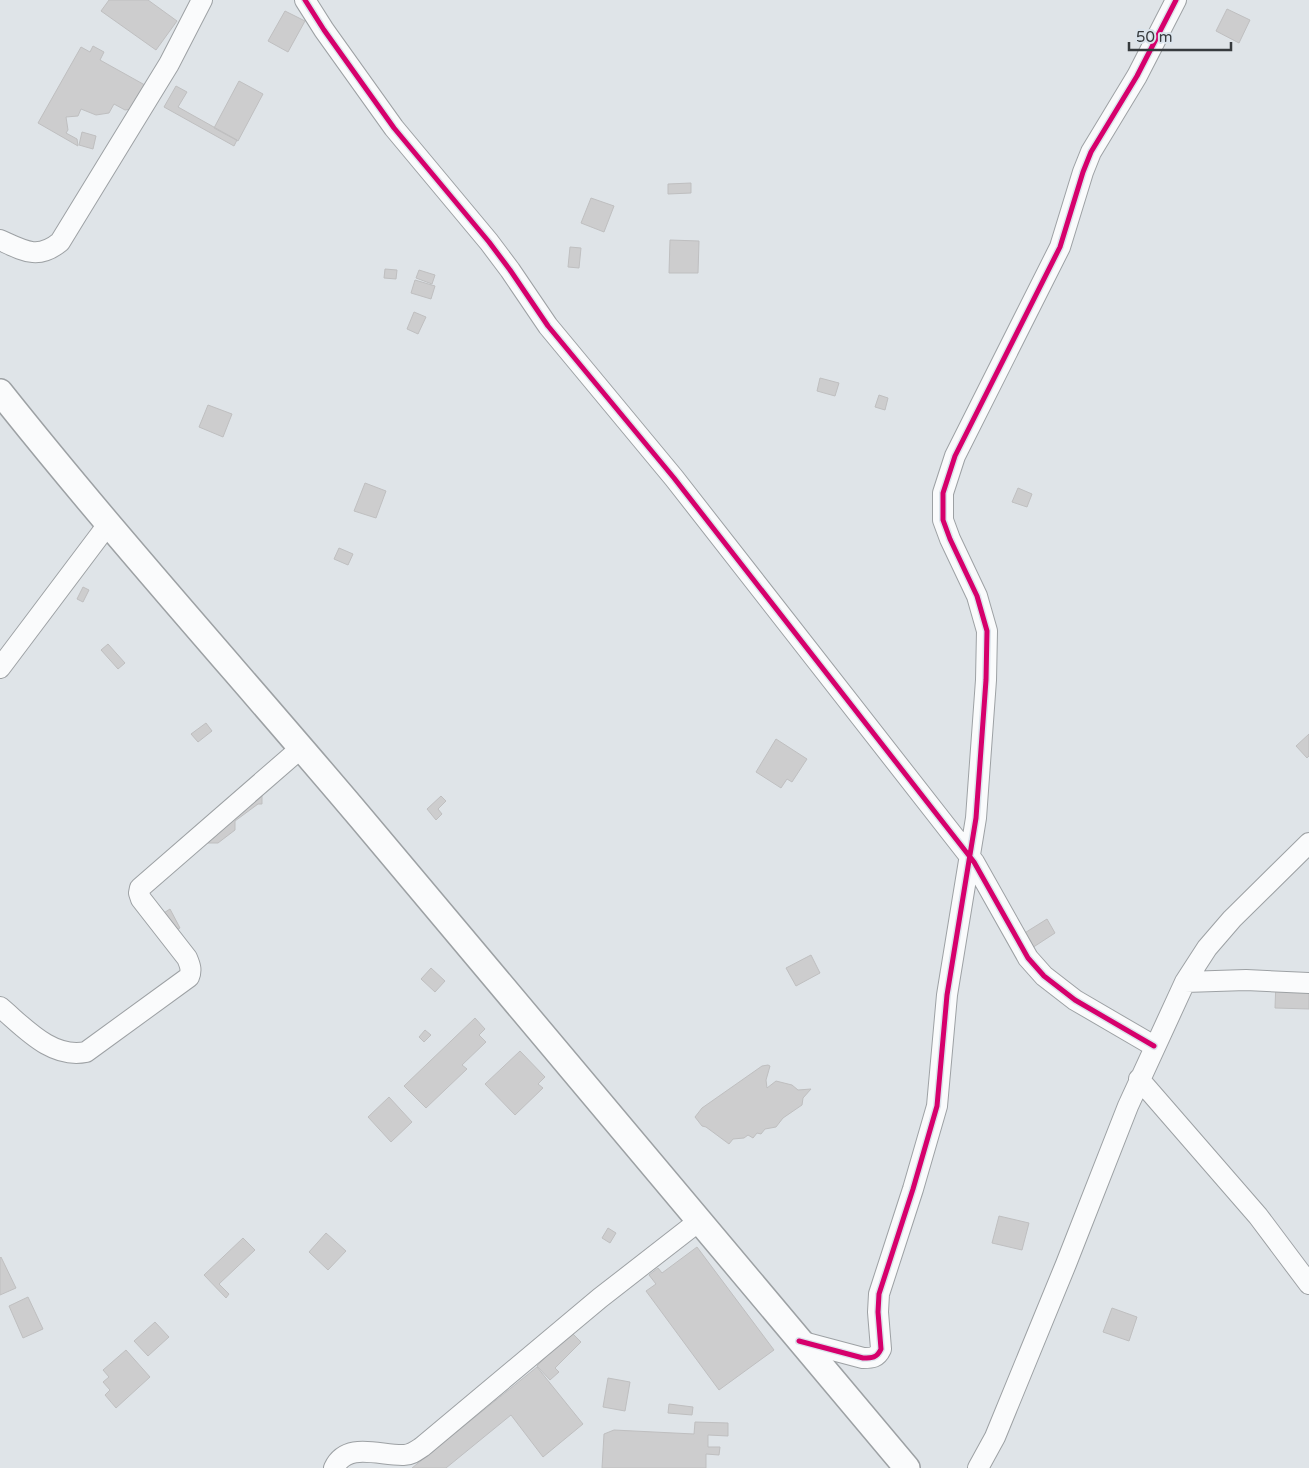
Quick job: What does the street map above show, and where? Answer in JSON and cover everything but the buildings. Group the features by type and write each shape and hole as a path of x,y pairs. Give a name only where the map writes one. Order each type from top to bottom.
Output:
{"main road":[{"path":"0,392 108,523 301,748 907,1468"}],"street":[{"path":"0,240 22,251 33,253 51,249 60,242 170,64 202,0"},
{"path":"305,0 324,30 394,128 488,242 568,352 674,478 970,856 1028,958 1044,976 1075,1000 1154,1046"},
{"path":"799,1340 863,1358 875,1357 881,1349 878,1294 935,1115 942,1061 947,995 976,818 986,680 987,631 977,596 943,520 943,493 955,456 1060,247 1082,172 1091,152 1136,76 1176,0"},
{"path":"2,661 108,523"},
{"path":"0,1007 50,1047 77,1054 86,1052 189,977 191,972 187,958 141,899 139,894 140,888 301,748"},
{"path":"978,1468 995,1437 1139,1079 1185,982 1207,948 1232,919 1309,843"},
{"path":"1185,982 1246,980 1309,983"},
{"path":"1139,1079 1258,1216 1309,1284"},
{"path":"334,1468 342,1457 350,1453 412,1454 593,1304 699,1221"}],"cycle path":[{"path":"305,0 324,30 394,128 489,242 548,326 674,478 974,862 1028,958 1044,976 1075,1000 1154,1046"},
{"path":"799,1341 863,1358 874,1357 881,1349 878,1312 879,1294 913,1189 937,1106 947,995 976,818 986,680 987,631 977,596 943,520 943,493 955,456 1060,247 1091,152 1137,76 1176,0"}]}
